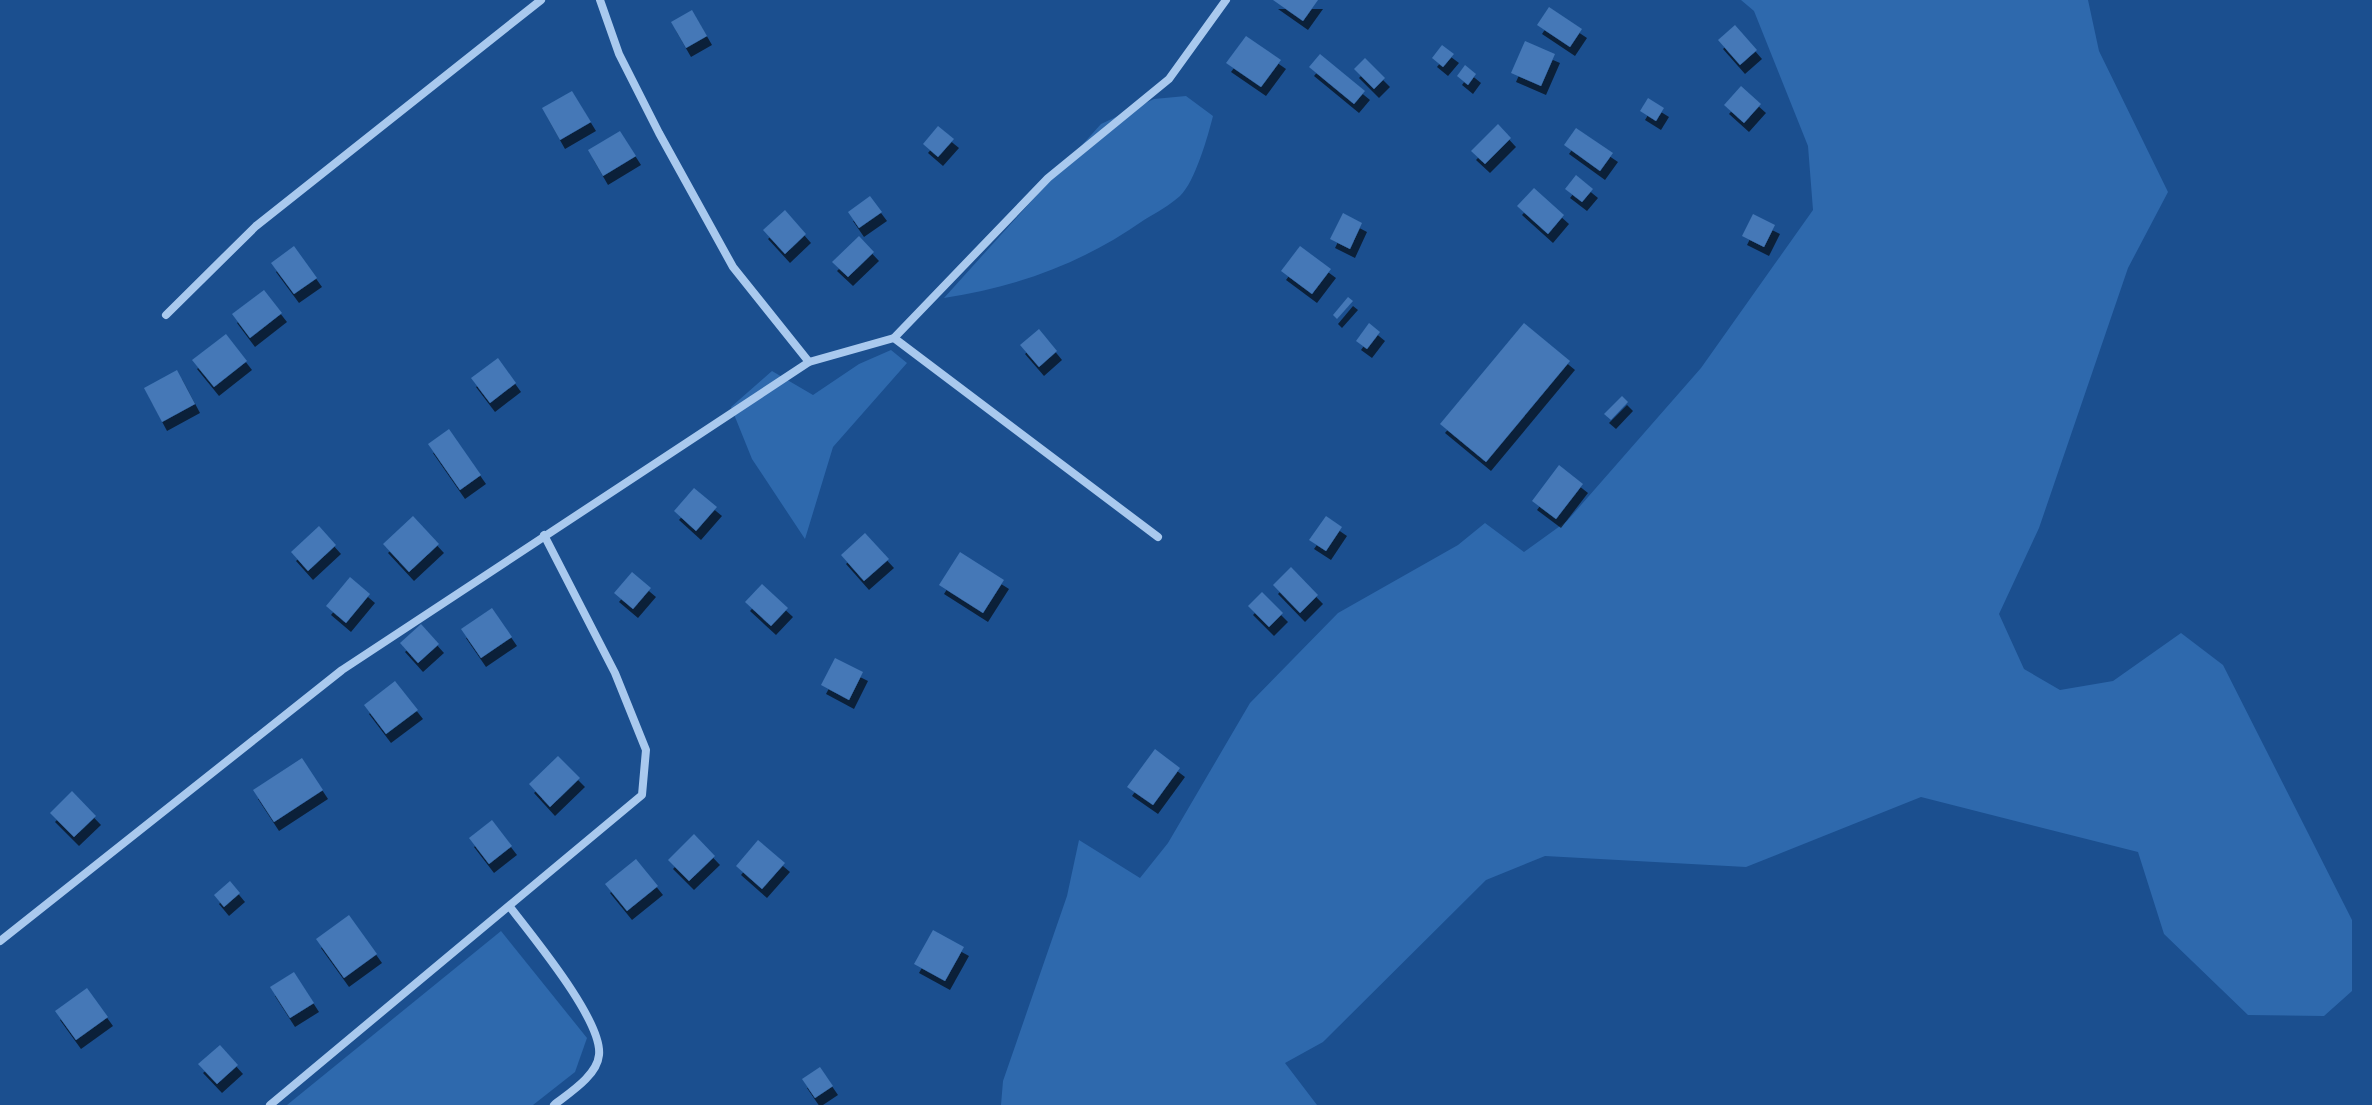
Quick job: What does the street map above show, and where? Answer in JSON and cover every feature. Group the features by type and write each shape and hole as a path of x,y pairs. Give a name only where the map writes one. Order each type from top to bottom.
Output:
{"street":[{"path":"166,315 256,226 541,0"},
{"path":"600,0 619,54 733,267 809,362"},
{"path":"0,941 342,670 809,362 894,338 1048,178 1169,79 1226,0"},
{"path":"894,338 1158,537"},
{"path":"270,1105 642,795 646,750 615,673 544,535"},
{"path":"510,907 570,988 598,1037 600,1058 587,1078 554,1105"}],"shaded area":[{"path":"1741,0 2088,0 2099,51 2168,192 2128,268 2039,528 1999,614 2024,669 2060,690 2113,681 2181,633 2223,665 2352,920 2352,991 2324,1016 2248,1015 2164,934 2138,852 1921,797 1746,867 1545,856 1486,880 1323,1042 1285,1063 1317,1105 1001,1105 1003,1081 1067,896 1079,840 1140,878 1168,843 1250,703 1338,613 1458,545 1485,523 1524,552 1567,521 1701,368 1813,210 1808,146 1754,11"},
{"path":"1186,96 1213,116 1196,170 1186,189 1176,199 1121,235 1073,261 1023,280 944,298 1101,124 1154,99"},
{"path":"891,350 907,363 833,447 805,539 752,459 731,407 772,371 813,395 859,364"},
{"path":"501,931 587,1038 575,1072 533,1105 287,1105"}],"building":[{"path":"1273,0 1318,0 1303,21"},
{"path":"1549,7 1582,29 1570,47 1537,25"},
{"path":"692,10 707,36 686,48 671,22"},
{"path":"1735,25 1757,50 1740,65 1718,40"},
{"path":"1246,36 1281,60 1261,87 1226,63"},
{"path":"1525,41 1555,54 1541,86 1511,73"},
{"path":"1442,45 1454,54 1443,67 1432,58"},
{"path":"1320,54 1365,91 1354,104 1309,67"},
{"path":"1365,58 1385,78 1374,89 1354,69"},
{"path":"1465,65 1476,74 1468,85 1457,76"},
{"path":"1741,86 1761,104 1744,123 1724,105"},
{"path":"572,91 591,122 560,140 542,108"},
{"path":"1648,98 1664,108 1656,121 1640,111"},
{"path":"1498,124 1511,138 1485,164 1471,151"},
{"path":"938,126 954,139 938,157 923,144"},
{"path":"1576,128 1613,153 1600,171 1564,145"},
{"path":"620,131 636,156 603,176 588,150"},
{"path":"1576,175 1593,189 1582,202 1565,189"},
{"path":"1534,188 1564,215 1548,234 1517,206"},
{"path":"870,196 882,212 859,228 848,212"},
{"path":"785,210 806,234 785,254 763,230"},
{"path":"1343,213 1362,223 1350,249 1330,239"},
{"path":"1753,214 1775,225 1764,247 1742,236"},
{"path":"859,236 874,252 848,277 832,262"},
{"path":"294,246 317,278 294,294 271,263"},
{"path":"1300,246 1331,269 1312,294 1281,271"},
{"path":"264,290 282,313 250,338 232,314"},
{"path":"1348,297 1353,301 1337,319 1333,315"},
{"path":"1369,323 1380,332 1367,349 1356,341"},
{"path":"1524,323 1570,361 1486,462 1440,424"},
{"path":"1039,329 1057,351 1039,367 1020,345"},
{"path":"226,334 247,361 214,387 192,360"},
{"path":"498,358 516,383 490,403 471,378"},
{"path":"177,370 195,404 162,422 144,388"},
{"path":"1622,396 1628,402 1611,420 1604,414"},
{"path":"449,429 481,475 460,490 428,444"},
{"path":"1559,465 1583,484 1556,519 1532,501"},
{"path":"694,488 717,507 696,531 674,511"},
{"path":"413,516 439,544 409,572 383,544"},
{"path":"1326,516 1342,527 1326,551 1309,540"},
{"path":"319,526 336,545 308,571 291,552"},
{"path":"865,533 889,559 864,581 841,555"},
{"path":"960,552 1004,580 983,613 939,585"},
{"path":"1291,567 1318,595 1300,613 1273,585"},
{"path":"632,572 651,588 633,609 614,593"},
{"path":"350,577 370,594 346,623 326,606"},
{"path":"762,584 788,608 771,626 745,602"},
{"path":"1262,592 1283,613 1269,627 1248,606"},
{"path":"492,608 512,637 481,658 461,629"},
{"path":"421,624 439,644 418,663 400,643"},
{"path":"835,658 863,672 849,700 821,685"},
{"path":"395,681 418,710 386,734 364,705"},
{"path":"1155,749 1180,768 1153,805 1127,787"},
{"path":"558,756 580,778 550,807 529,784"},
{"path":"302,758 323,790 274,822 253,790"},
{"path":"72,791 96,816 74,837 50,813"},
{"path":"492,820 512,846 489,864 469,838"},
{"path":"694,834 715,856 689,881 668,860"},
{"path":"758,840 785,863 762,889 736,866"},
{"path":"636,859 658,886 627,911 605,884"},
{"path":"230,881 240,893 224,907 214,895"},
{"path":"349,915 377,954 344,978 316,939"},
{"path":"933,930 964,947 945,981 914,964"},
{"path":"294,972 314,1003 290,1018 270,987"},
{"path":"87,988 108,1017 76,1040 55,1011"},
{"path":"220,1045 238,1065 217,1084 198,1064"},
{"path":"820,1067 833,1086 815,1098 802,1079"}]}
